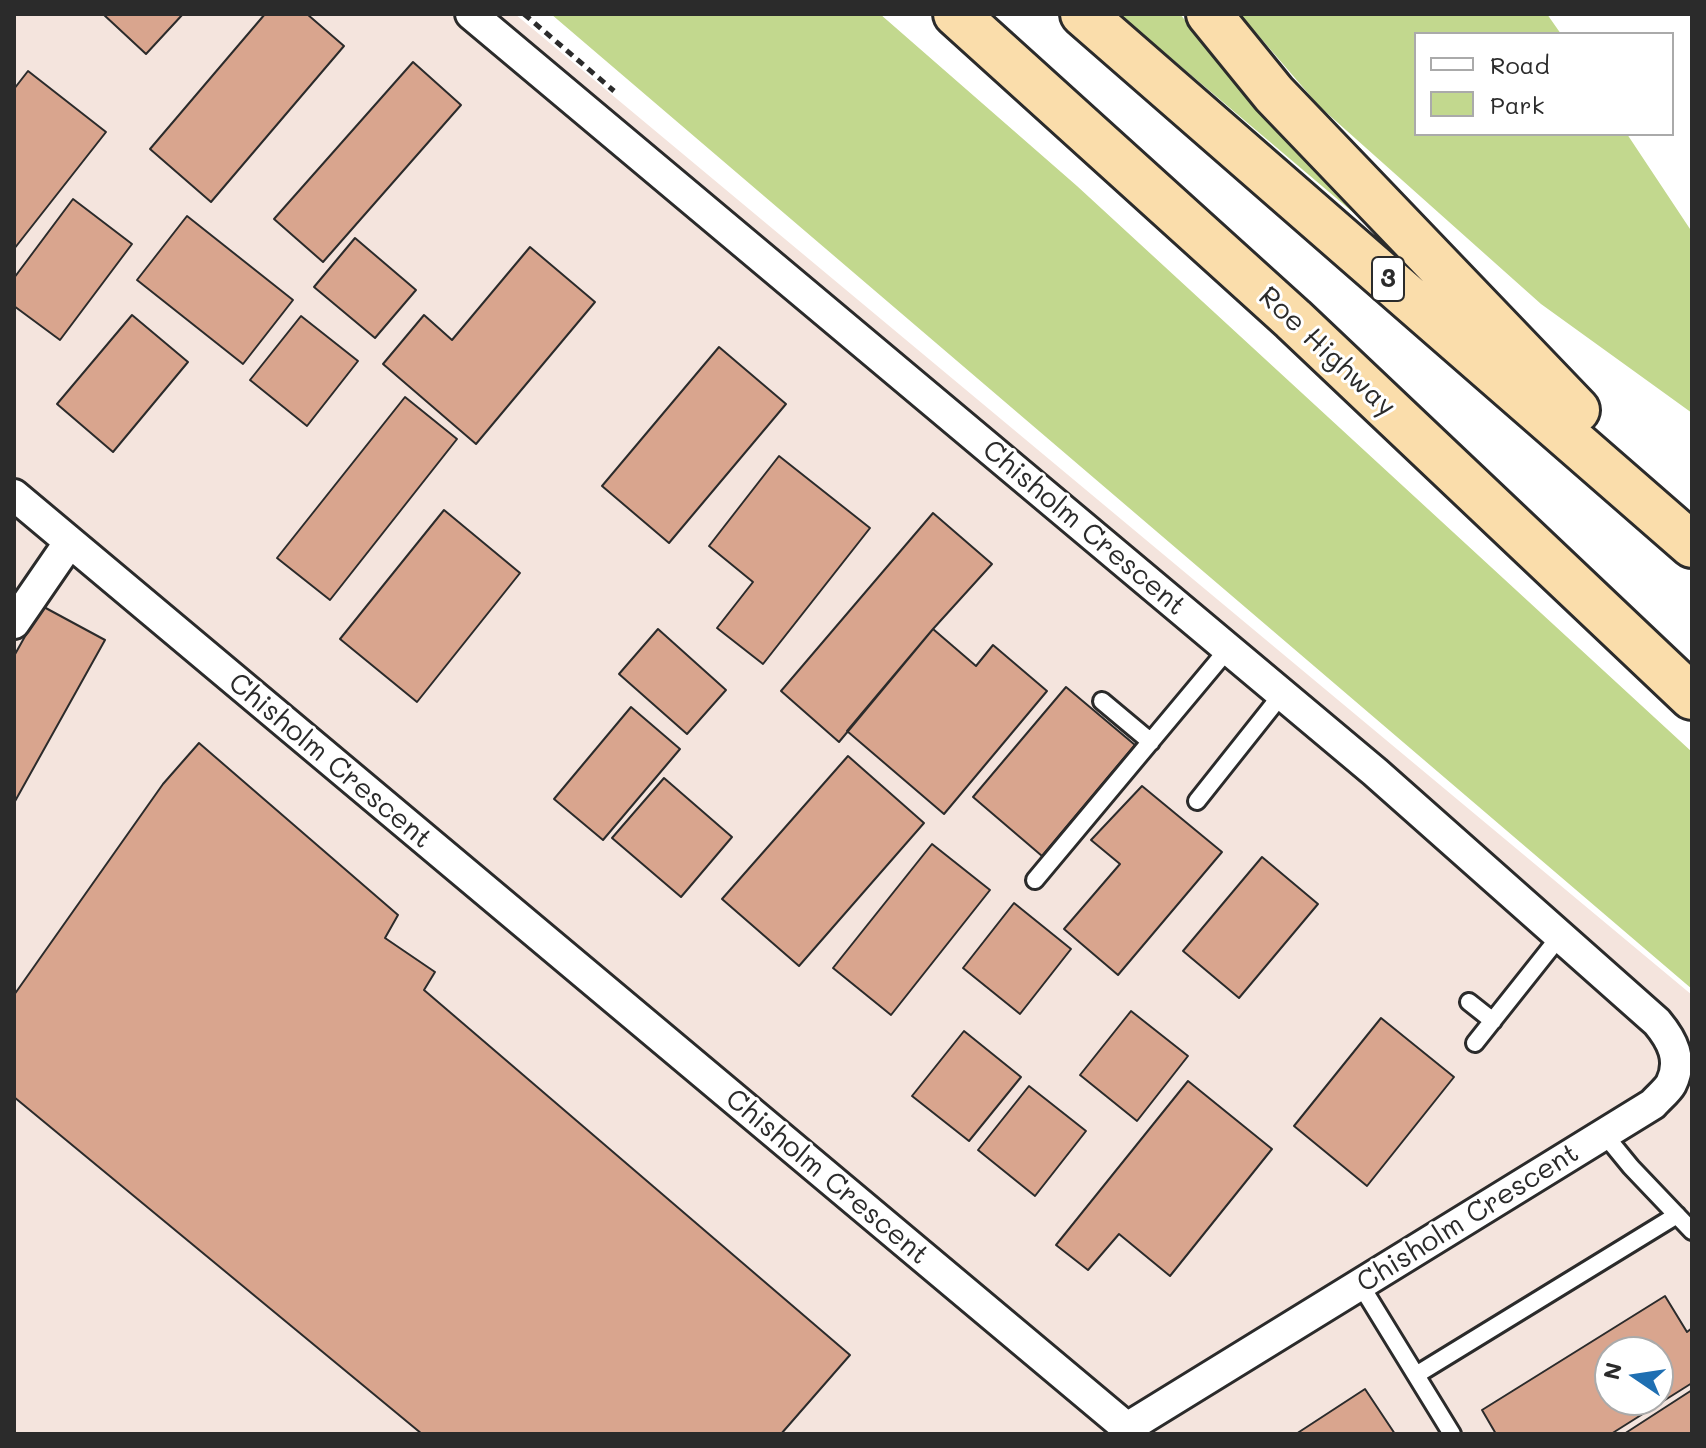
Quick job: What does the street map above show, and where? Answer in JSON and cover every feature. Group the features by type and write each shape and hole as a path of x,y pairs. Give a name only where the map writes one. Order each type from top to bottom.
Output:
{"highway":[{"name":"Roe Highway","path":"956,14 1293,319 1692,697"},
{"name":"3","path":"1083,14 1692,545"},
{"path":"1209,14 1274,94 1692,530"}],"street":[{"name":"Chisholm Crescent","path":"14,495 1128,1431 1653,1104 1671,1084 1685,1059 1657,1022 1375,772 471,14"},
{"path":"14,623 69,543"}],"lane":[{"path":"1035,880 1228,649"},
{"path":"1197,801 1282,694"},
{"path":"1102,701 1151,742"},
{"path":"1475,1043 1560,936"},
{"path":"1469,1002 1493,1021"},
{"path":"1604,1134 1692,1231"},
{"path":"1416,1375 1677,1215"},
{"path":"1360,1284 1452,1434"}],"shaded area":[{"path":"14,14 515,14 1692,995 1692,1434 14,1434"}],"green space":[{"path":"551,14 880,14 1077,186 1692,752 1692,989"},
{"path":"1119,14 1180,14 1225,70 1401,253"},
{"path":"1240,14 1547,14 1560,32 1414,32 1414,136 1628,136 1692,232 1692,413 1541,304 1319,106"}],"building":[{"path":"103,14 183,14 146,54"},
{"path":"265,14 307,14 344,46 211,202 150,149"},
{"path":"413,62 461,105 323,262 274,219"},
{"path":"28,71 106,132 14,249 14,89"},
{"path":"73,199 132,244 60,340 14,306 14,278"},
{"path":"187,216 293,300 243,364 137,280"},
{"path":"355,238 416,290 375,338 314,287"},
{"path":"530,247 595,302 476,444 383,364 424,315 452,340"},
{"path":"132,315 188,362 113,452 57,404"},
{"path":"301,316 358,361 307,426 250,380"},
{"path":"719,347 786,404 669,543 602,486"},
{"path":"405,397 457,439 330,600 277,558"},
{"path":"779,456 870,528 763,664 717,628 753,582 709,546"},
{"path":"444,510 520,573 417,702 340,639"},
{"path":"933,513 992,564 839,742 781,691"},
{"path":"42,606 105,640 14,803 14,656"},
{"path":"658,629 726,690 687,734 619,674"},
{"path":"933,629 976,666 993,645 1047,691 944,814 847,731"},
{"path":"1066,687 1135,745 1042,856 973,797"},
{"path":"631,707 680,749 603,840 554,799"},
{"path":"199,743 398,915 385,938 435,972 424,990 850,1355 781,1434 422,1434 14,1097 14,995 163,784"},
{"path":"848,756 924,823 799,966 722,899"},
{"path":"664,778 732,837 681,897 612,838"},
{"path":"1142,786 1222,852 1118,975 1064,929 1120,864 1091,840"},
{"path":"932,844 990,890 891,1015 833,968"},
{"path":"1262,857 1318,904 1239,998 1183,951"},
{"path":"1014,903 1071,949 1020,1014 963,968"},
{"path":"1131,1011 1188,1056 1137,1121 1080,1075"},
{"path":"1381,1018 1454,1077 1367,1186 1294,1126"},
{"path":"964,1031 1021,1077 969,1141 912,1096"},
{"path":"1188,1081 1272,1149 1170,1276 1119,1234 1088,1270 1056,1245"},
{"path":"1029,1086 1086,1131 1035,1196 978,1150"},
{"path":"1665,1296 1687,1332 1692,1328 1692,1383 1674,1394 1674,1336 1601,1336"},
{"path":"1594,1340 1594,1416 1640,1416 1611,1434 1496,1434 1482,1410"},
{"path":"1365,1389 1395,1434 1296,1434"},
{"path":"1692,1390 1692,1434 1624,1434 1652,1416 1674,1416 1674,1402"}]}
